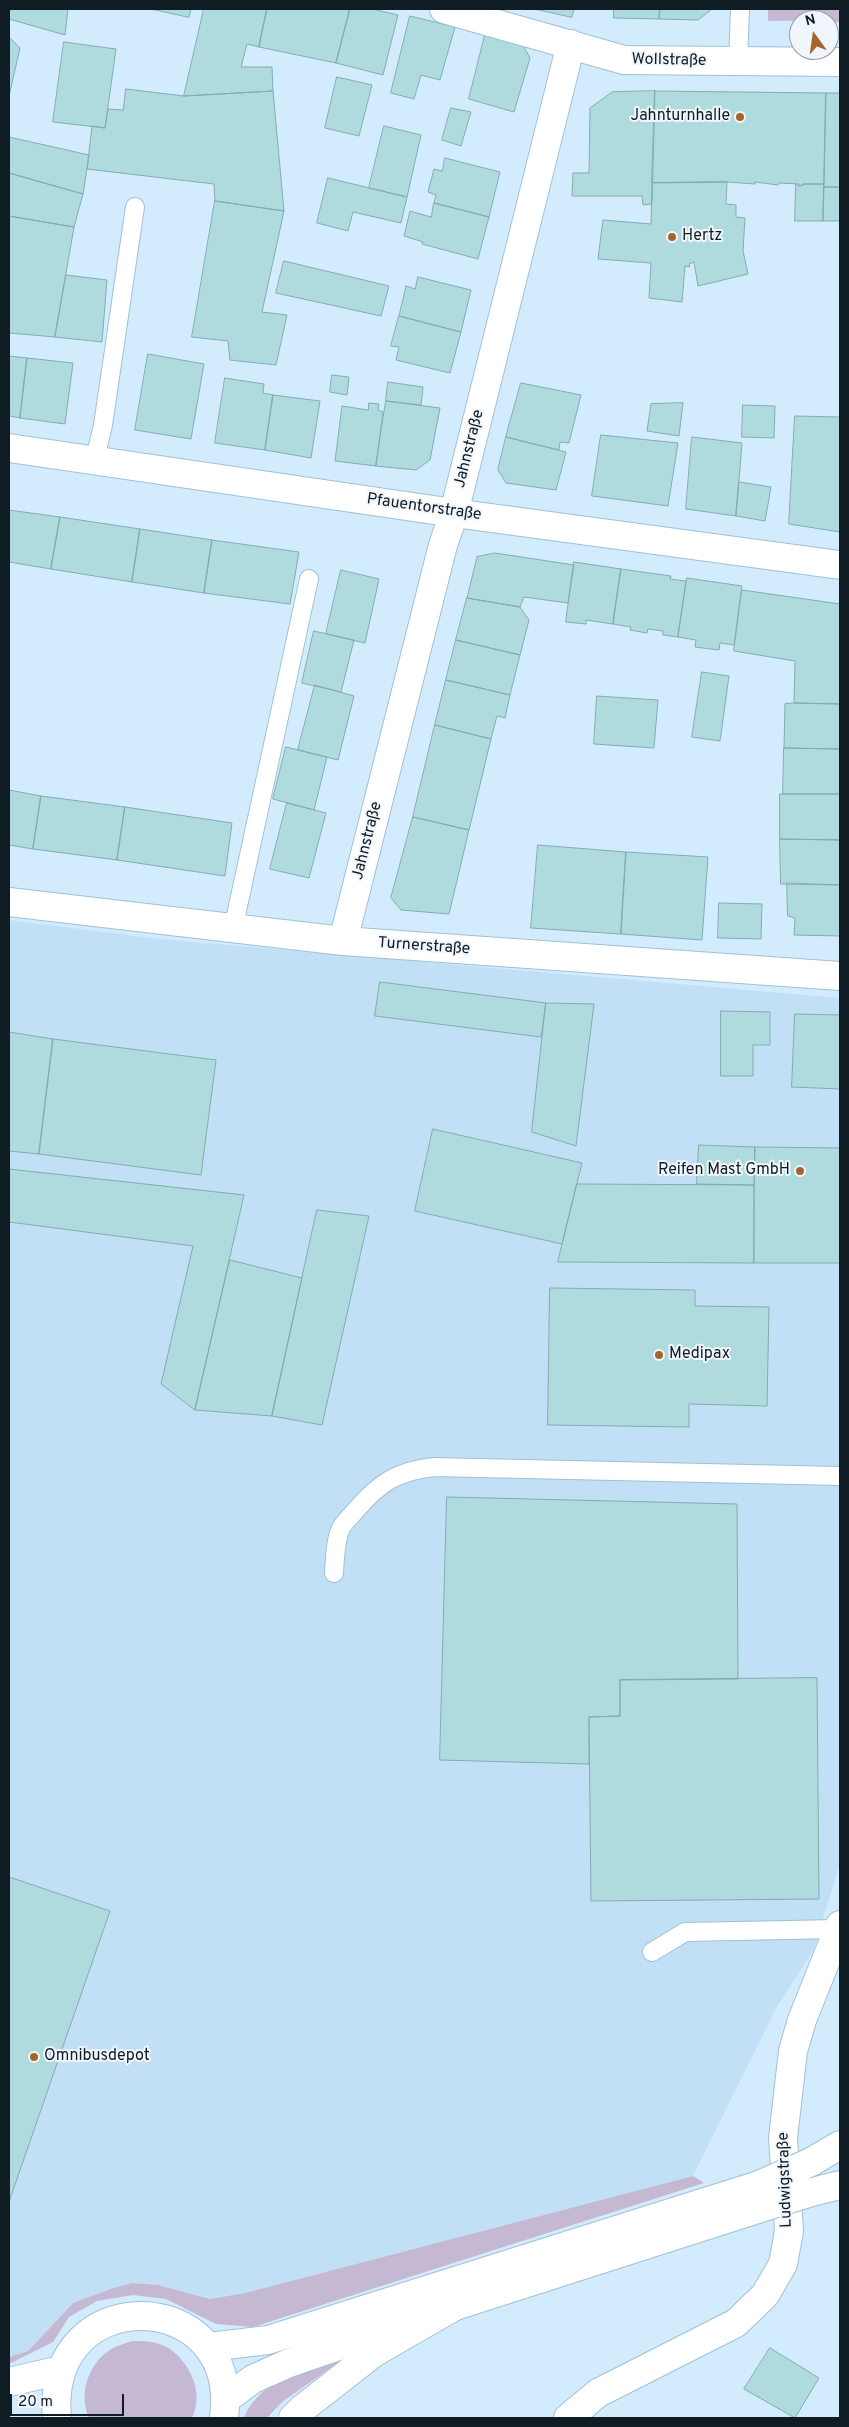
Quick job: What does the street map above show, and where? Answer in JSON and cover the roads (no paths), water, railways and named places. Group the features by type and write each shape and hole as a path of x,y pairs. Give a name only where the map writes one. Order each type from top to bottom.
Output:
{"main road":[{"name":"Wollstraße","path":"444,9 624,60 840,62"},
{"name":"Jahnstraße","path":"343,941 443,546 454,513 571,44"},
{"name":"Pfauentorstraße","path":"9,448 95,459 454,513 840,565"},
{"name":"Turnerstraße","path":"9,902 343,941 840,976"},
{"name":"Ludwigstraße","path":"568,2418 598,2393 736,2323 765,2295 783,2264 789,2231 784,2138 793,2051 802,2020 839,1927"},
{"path":"225,2408 253,2379 288,2363 455,2306 760,2197 840,2144"},
{"path":"209,2348 268,2340 760,2197 812,2192 840,2185"},
{"path":"293,2418 375,2352 455,2306"},
{"path":"57,2418 55,2398 61,2370 72,2349 95,2327 124,2316 156,2316 185,2327 209,2348 222,2372 225,2408"},
{"path":"9,2382 61,2370"}],"lane":[{"path":"738,62 740,9"},
{"path":"95,459 103,425 135,207"},
{"path":"233,929 309,579"},
{"path":"334,1573 336,1550 341,1528 373,1492 392,1477 411,1470 434,1467 840,1476"},
{"path":"652,1952 685,1932 839,1927"}],"place":[{"name":"Jahnturnhalle","path":"740,117"},
{"name":"Hertz","path":"672,237"},
{"name":"Reifen Mast GmbH","path":"800,1171"},
{"name":"Medipax","path":"659,1355"},
{"name":"Omnibusdepot","path":"34,2057"}]}
